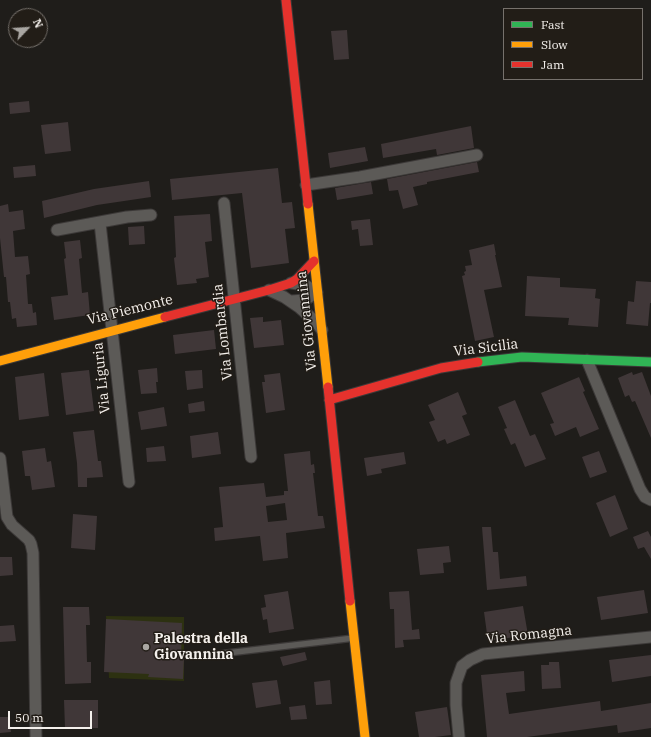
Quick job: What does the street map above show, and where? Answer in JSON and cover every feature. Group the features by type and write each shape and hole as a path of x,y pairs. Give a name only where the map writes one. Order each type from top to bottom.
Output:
{"street":[{"name":"Via Giovannina","path":"286,0 365,737"},
{"path":"306,185 360,177 477,155"},
{"name":"Via Lombardia","path":"224,203 251,457"},
{"path":"57,230 126,217 151,215"},
{"name":"Via Liguria","path":"100,223 129,482"},
{"name":"Via Piemonte","path":"0,362 112,330 291,283 304,274 314,261"},
{"path":"291,283 305,285 318,292"},
{"path":"269,290 290,301 309,315 322,331"},
{"path":"290,301 305,300 318,292"},
{"name":"Via Sicilia","path":"329,400 429,372 476,362 522,357 651,362"},
{"path":"587,360 640,489 645,496 651,500"},
{"path":"0,458 7,517 12,525 29,540 33,549 36,737"},
{"name":"Via Romagna","path":"459,737 456,683 462,666 470,660 483,654 651,637"}],"lane":[{"path":"202,656 355,638"}],"green space":[{"name":"Palestra della Giovannina","path":"106,616 184,617 184,681 109,678"}],"building":[{"path":"347,30 349,59 334,60 331,31"},
{"path":"29,101 30,112 10,114 9,103"},
{"path":"68,122 71,151 45,154 41,125"},
{"path":"471,126 474,148 437,155 436,149 383,158 381,144"},
{"path":"365,147 368,161 330,168 328,153"},
{"path":"477,162 479,172 427,182 427,184 413,187 418,205 403,209 398,190 389,191 387,179"},
{"path":"35,165 36,176 14,178 13,167"},
{"path":"278,168 282,203 292,202 295,228 285,229 289,263 251,268 242,193 172,200 170,179"},
{"path":"149,181 151,197 97,205 44,218 42,201 94,189"},
{"path":"371,182 373,194 337,200 335,188"},
{"path":"8,204 9,212 23,210 25,229 13,231 15,257 28,256 30,274 26,275 28,304 32,304 33,313 36,312 37,325 17,327 16,318 12,319 10,302 8,302 6,277 4,277 0,238 0,206"},
{"path":"210,214 212,241 205,242 209,277 196,279 197,283 177,285 174,258 176,257 174,216"},
{"path":"370,219 373,245 360,246 358,229 352,230 351,221"},
{"path":"144,226 145,244 129,245 128,227"},
{"path":"80,240 82,258 79,259 82,293 88,292 90,315 54,320 51,297 68,295 64,259 66,258 64,242"},
{"path":"494,244 502,287 484,290 494,337 475,341 462,276 465,275 465,266 472,265 469,250"},
{"path":"527,276 560,278 560,287 596,289 595,298 600,299 598,327 568,325 569,318 525,316"},
{"path":"636,281 651,282 651,303 648,326 626,324 628,301 634,302"},
{"path":"263,317 263,322 281,320 284,345 254,348 250,318"},
{"path":"214,330 216,349 175,354 173,335"},
{"path":"157,368 157,393 141,394 138,370"},
{"path":"89,370 94,411 66,415 61,373"},
{"path":"202,370 203,388 187,390 185,371"},
{"path":"632,372 633,375 642,372 651,396 651,438 635,401 632,402 629,395 625,397 618,378"},
{"path":"44,373 49,416 19,420 15,377"},
{"path":"280,373 285,410 266,413 262,382 265,382 264,375"},
{"path":"579,377 585,391 583,392 599,429 580,437 576,427 555,436 550,424 554,423 541,393"},
{"path":"458,392 467,414 462,416 470,435 447,444 445,439 438,442 429,422 435,420 428,405"},
{"path":"515,400 530,436 535,434 546,459 525,467 515,443 511,445 504,429 507,428 498,407"},
{"path":"204,401 205,411 189,413 188,404"},
{"path":"164,407 167,426 141,430 138,412"},
{"path":"94,430 98,461 101,461 103,477 87,478 87,487 78,487 73,432"},
{"path":"218,432 221,454 192,458 190,436"},
{"path":"164,446 166,461 147,462 146,448"},
{"path":"45,448 47,462 51,461 55,487 32,490 30,476 25,476 22,451"},
{"path":"310,451 311,465 314,464 315,473 313,473 318,516 323,516 325,528 286,533 288,558 263,561 260,536 215,541 214,528 223,527 219,487 264,483 266,497 284,495 284,491 288,491 284,454","holes":["285,503 287,520 268,522 266,506"]},
{"path":"599,451 607,472 590,478 582,457"},
{"path":"404,452 406,464 381,469 382,473 367,476 364,458"},
{"path":"615,495 628,529 610,537 596,503"},
{"path":"73,514 97,516 95,550 71,548"},
{"path":"482,527 491,527 493,552 498,552 500,579 526,576 527,586 487,590"},
{"path":"648,531 651,537 651,559 644,547 638,549 633,537"},
{"path":"449,546 451,562 443,563 444,573 420,575 417,549"},
{"path":"0,557 12,557 13,575 0,576"},
{"path":"644,590 648,613 601,620 597,597"},
{"path":"288,591 294,629 269,633 267,619 263,620 261,608 266,607 264,595"},
{"path":"409,591 412,630 419,629 420,639 403,640 404,647 395,648 394,609 390,609 389,592"},
{"path":"523,606 528,635 488,641 484,612"},
{"path":"63,607 89,607 90,625 86,625 87,662 91,662 91,683 65,684"},
{"name":"Palestra della Giovannina","path":"106,619 182,623 181,659 184,659 183,679 148,677 149,674 104,672"},
{"path":"14,625 16,641 0,642 0,626"},
{"path":"305,652 307,660 283,666 280,657"},
{"path":"651,655 651,676 612,682 609,660"},
{"path":"549,662 559,662 561,688 542,689 541,665 549,665"},
{"path":"524,671 525,691 506,693 509,714 600,701 601,711 651,703 651,728 618,733 617,725 527,737 487,737 481,675"},
{"path":"277,680 281,704 256,708 252,683"},
{"path":"330,680 332,704 316,705 314,682"},
{"path":"64,700 98,700 98,728 65,728"},
{"path":"305,705 307,719 291,720 289,707"},
{"path":"447,707 451,735 419,737 415,712"},
{"path":"0,717 9,717 11,732 0,733"}],"traffic: fast":[{"path":"478,362 522,357 651,362"}],"traffic: slow":[{"path":"308,204 328,387"},
{"path":"0,361 165,317"},
{"path":"350,601 365,737"}],"traffic: jam":[{"path":"286,0 308,204"},
{"path":"165,317 291,283 297,279 314,261"},
{"path":"329,400 441,368 478,362"},
{"path":"328,387 350,601"}],"place":[{"name":"Palestra della Giovannina","path":"146,647"}]}
